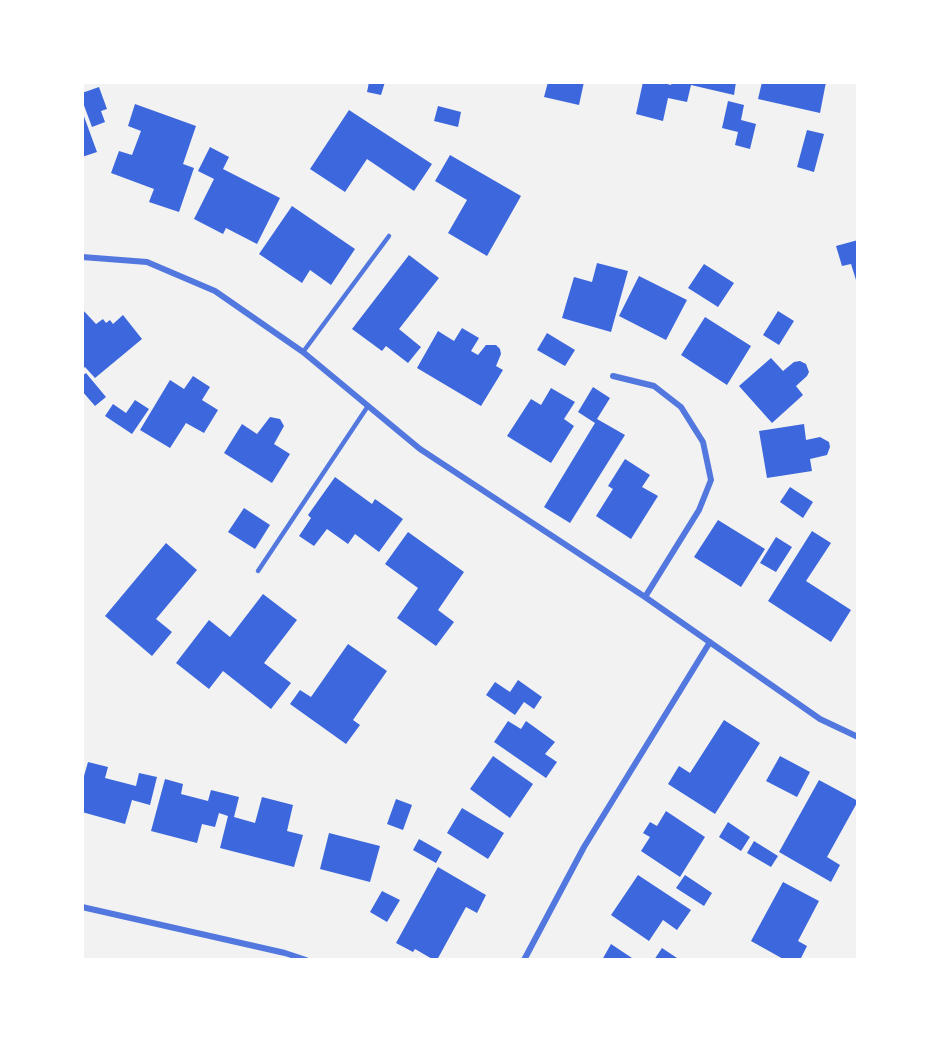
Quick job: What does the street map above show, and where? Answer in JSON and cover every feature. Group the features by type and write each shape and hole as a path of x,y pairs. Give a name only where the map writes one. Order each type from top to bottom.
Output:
{"street":[{"path":"82,258 147,262 214,291 303,352 420,449 645,597 820,719 858,737"},
{"path":"613,376 654,386 681,407 703,442 711,480 699,510 645,597"},
{"path":"524,960 584,847 710,642"},
{"path":"82,907 285,952 306,960"}],"lane":[{"path":"303,352 388,236"},
{"path":"258,571 368,406"}],"building":[{"path":"369,82 385,82 381,95 367,92"},
{"path":"548,82 584,82 579,105 544,97"},
{"path":"643,82 671,85 672,82 736,82 734,95 691,85 687,102 668,98 663,121 636,114"},
{"path":"762,82 826,82 820,113 758,99"},
{"path":"99,87 107,109 101,111 105,122 92,127 82,100 82,93"},
{"path":"728,101 744,105 741,120 756,124 750,149 735,145 738,132 722,128"},
{"path":"135,104 196,126 183,164 194,168 179,212 149,202 154,189 111,173 119,151 132,155 141,131 128,126"},
{"path":"438,106 461,112 458,127 434,121"},
{"path":"349,110 432,164 414,191 367,159 345,192 310,169"},
{"path":"82,111 97,152 82,157"},
{"path":"807,130 824,134 814,172 797,167"},
{"path":"210,147 229,157 223,169 280,198 257,244 226,228 223,234 194,219 214,179 198,171"},
{"path":"450,155 521,196 487,256 448,233 467,200 435,181"},
{"path":"292,206 355,249 331,285 310,270 302,283 259,254"},
{"path":"858,240 858,279 856,280 851,264 842,266 836,246"},
{"path":"409,255 439,278 399,329 421,347 408,363 386,346 382,351 352,329"},
{"path":"597,263 628,271 611,332 562,318 574,277 592,282"},
{"path":"704,264 734,283 718,307 688,288"},
{"path":"639,276 687,300 666,340 619,316"},
{"path":"82,309 96,324 103,319 106,323 110,320 113,324 123,315 142,339 95,378 85,367 82,369"},
{"path":"778,311 794,321 779,345 763,335"},
{"path":"705,317 751,346 727,385 681,355"},
{"path":"462,328 479,338 471,351 478,355 486,345 496,345 500,349 501,354 496,366 503,370 481,406 417,368 438,331 454,341"},
{"path":"547,333 575,350 565,366 537,350"},
{"path":"771,358 783,371 794,362 800,361 806,364 809,372 796,386 803,395 772,423 739,386"},
{"path":"86,373 106,397 95,406 82,391 82,376"},
{"path":"193,376 210,387 202,400 218,410 204,433 186,423 170,448 140,430 170,380 184,389"},
{"path":"593,387 610,398 597,419 625,435 570,523 544,507 595,423 578,412"},
{"path":"551,388 575,402 564,419 574,426 551,463 507,436 531,399 541,405"},
{"path":"135,400 149,409 132,434 105,416 113,404 126,413"},
{"path":"270,417 280,419 284,426 274,444 290,454 272,483 224,453 242,424 257,434"},
{"path":"804,424 806,440 820,437 829,442 827,455 810,459 812,471 767,478 759,431"},
{"path":"625,459 650,475 642,487 658,496 631,539 596,516 613,489 608,486"},
{"path":"335,477 372,504 375,499 403,519 379,552 355,534 348,544 327,529 314,546 299,536 311,518 308,515"},
{"path":"790,487 813,502 803,518 780,502"},
{"path":"244,508 270,525 255,549 228,532"},
{"path":"718,520 765,549 741,587 694,557"},
{"path":"812,531 831,543 806,581 851,610 831,642 768,601"},
{"path":"408,532 464,572 438,610 454,622 436,646 397,618 418,588 385,564"},
{"path":"776,537 792,547 776,572 760,563"},
{"path":"166,543 197,570 156,619 172,632 152,656 105,616"},
{"path":"263,594 297,620 264,663 291,683 271,709 223,671 209,689 176,663 209,620 230,637"},
{"path":"348,644 387,671 353,720 360,725 346,744 290,704 300,690 311,697"},
{"path":"518,680 542,697 534,709 524,702 515,715 486,695 495,682 510,692"},
{"path":"724,720 760,743 715,814 668,784 679,766 690,773"},
{"path":"508,721 521,729 526,721 555,742 545,754 557,762 546,778 494,742"},
{"path":"493,756 533,784 510,818 470,789"},
{"path":"780,756 810,772 797,797 766,781"},
{"path":"88,762 108,767 105,778 136,786 139,773 157,777 150,805 132,800 125,824 82,812 82,783"},
{"path":"165,779 183,784 181,794 208,801 211,790 239,797 234,817 255,823 262,797 293,805 287,831 303,835 294,867 220,848 228,816 219,813 215,827 202,824 197,843 151,831"},
{"path":"819,780 858,801 827,857 840,865 831,882 779,852"},
{"path":"396,799 412,805 403,830 387,824"},
{"path":"462,808 504,833 488,859 447,833"},
{"path":"666,811 705,837 680,877 641,851 650,837 643,833 650,822 657,826"},
{"path":"728,822 750,837 741,851 719,837"},
{"path":"329,833 380,846 370,882 320,869"},
{"path":"419,839 442,852 436,863 413,850"},
{"path":"754,841 778,856 771,867 747,853"},
{"path":"438,867 486,895 477,913 466,907 437,960 434,960 415,949 413,952 396,943"},
{"path":"638,875 691,910 677,930 663,920 649,941 611,915"},
{"path":"685,875 712,893 704,906 676,888"},
{"path":"783,882 819,901 798,941 807,946 800,960 785,960 751,941"},
{"path":"382,891 400,900 387,922 370,912"},
{"path":"611,944 635,960 602,960"},
{"path":"662,948 680,960 654,960"}]}
